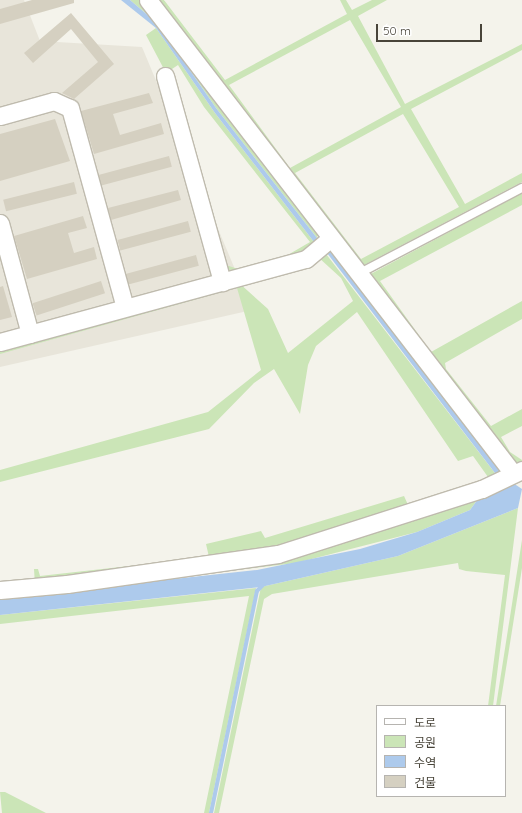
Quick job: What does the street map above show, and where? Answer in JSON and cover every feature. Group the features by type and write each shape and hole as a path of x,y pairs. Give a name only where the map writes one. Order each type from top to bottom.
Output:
{"street":[{"path":"0,590 67,584 129,573 278,554 482,489 517,471 357,275 148,0"},
{"path":"165,76 222,282"},
{"path":"0,116 54,101 70,108 125,307"},
{"path":"0,223 30,334"},
{"path":"0,342 306,259 330,239"}],"lane":[{"path":"357,275 522,188"}],"shaded area":[{"path":"0,0 24,0 40,41 142,47 252,310 0,367"}],"green space":[{"path":"130,0 142,0 318,233 317,238 216,108 158,24"},
{"path":"155,0 164,0 225,80 347,14 340,0 346,0 352,10 372,0 387,0 358,16 405,104 522,44 522,50 411,109 465,204 522,173 522,182 364,265 358,264","holes":["350,20 401,107 290,168 229,85","403,114 459,207 361,259 295,173"]},
{"path":"156,28 215,113 314,242 300,254 228,275 223,264 238,269 286,256 310,242 204,107 178,65 166,73 146,35"},
{"path":"522,193 522,205 380,281 431,352 522,301 522,319 445,363 446,369 491,426 522,409 522,426 501,437 510,452 522,460 522,465 511,461 367,276"},
{"path":"323,250 498,477 488,477 473,456 458,461 357,312 316,346 308,365 300,414 274,369 254,383 209,429 0,482 0,470 208,412 261,370 237,288 0,354 0,348 238,282 268,309 288,353 353,301 341,278 318,257"},
{"path":"404,496 409,507 294,547 35,585 34,569 38,569 40,576 209,557 206,544 261,531 265,538"},
{"path":"478,499 470,510 417,532 296,563 0,598 205,567"},
{"path":"518,508 493,705 488,705 505,575 466,571 459,569 458,563 272,594 264,599 219,813 214,813 261,587 398,556"},
{"path":"522,540 522,568 500,705 496,705"},
{"path":"256,588 209,813 204,813 249,596 0,624 0,615"},
{"path":"0,792 5,792 46,813 2,813"}],"water":[{"path":"121,0 130,0 158,24 216,108 317,238 314,242 215,113 156,28"},
{"path":"330,251 422,370 505,472 498,477 327,253"},
{"path":"510,481 522,489 518,508 398,556 261,587 0,615 0,598 257,570 360,549 417,532 470,510 478,499"}],"building":[{"path":"32,0 74,0 74,3 0,24 0,9"},
{"path":"71,13 114,64 74,99 62,93 98,62 71,29 33,63 24,53"},
{"path":"149,93 153,103 113,114 120,135 161,123 164,134 94,154 81,111"},
{"path":"55,119 70,161 0,181 0,134"},
{"path":"169,156 172,167 101,186 98,175"},
{"path":"74,182 77,194 6,211 3,200"},
{"path":"178,190 181,200 111,220 108,208"},
{"path":"83,216 87,228 68,233 74,253 94,247 97,259 27,279 14,236"},
{"path":"188,221 191,232 120,251 117,240"},
{"path":"196,255 199,266 128,285 125,274"},
{"path":"101,281 105,293 37,316 33,303"},
{"path":"3,286 12,317 0,320 0,287"}],"waterway":[{"path":"211,813 257,591 264,584"}]}
